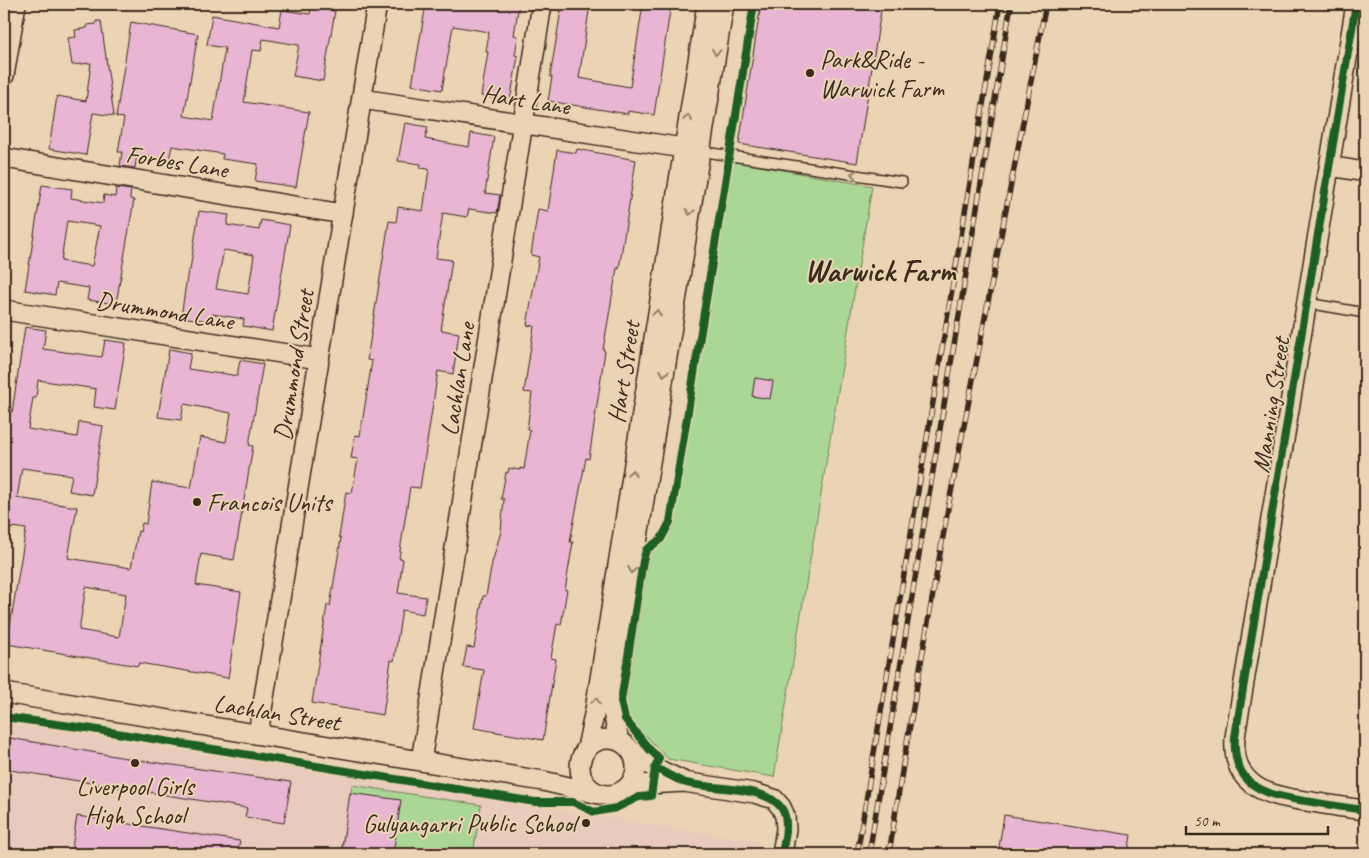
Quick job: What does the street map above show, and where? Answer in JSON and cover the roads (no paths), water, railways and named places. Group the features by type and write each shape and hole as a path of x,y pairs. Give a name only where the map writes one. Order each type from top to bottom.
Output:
{"street":[{"path":"4,76 16,4"},
{"name":"Drummond Street","path":"258,734 377,4"},
{"name":"Lachlan Lane","path":"421,761 542,4"},
{"name":"Hart Street","path":"626,746 613,712 613,692 691,150 707,4"},
{"name":"Hart Street","path":"583,757 595,710 691,150 724,4"},
{"name":"Manning Street","path":"1356,4 1234,752 1237,764 1246,778 1257,788 1273,795 1365,810"},
{"name":"Hart Lane","path":"362,99 691,150"},
{"name":"Forbes Lane","path":"4,158 343,214"},
{"path":"1330,166 1365,172"},
{"name":"Drummond Lane","path":"4,310 319,359"},
{"name":"Lachlan Street","path":"4,693 543,781"},
{"path":"543,781 583,757 594,742 602,739 626,746 655,768 684,782"},
{"path":"543,781 608,796 616,795 631,785 636,777 636,760 626,746"},
{"path":"583,757 581,774 591,790 599,794"},
{"path":"631,785 684,782 754,793 774,799 781,807 785,816 786,829 782,854"}],"lane":[{"path":"691,150 902,182"},
{"path":"1307,303 1365,313"}],"railway":[{"path":"857,854 1000,4"},
{"path":"869,854 1011,4"},
{"path":"889,854 948,508 1046,4"}],"place":[{"name":"Park&Ride - Warwick Farm","path":"810,73"},
{"name":"Francois Units","path":"197,502"},
{"name":"Liverpool Girls High School","path":"135,763"},
{"name":"Gulyangarri Public School","path":"586,823"}],"district":[{"name":"Warwick Farm","path":"880,271"}]}
